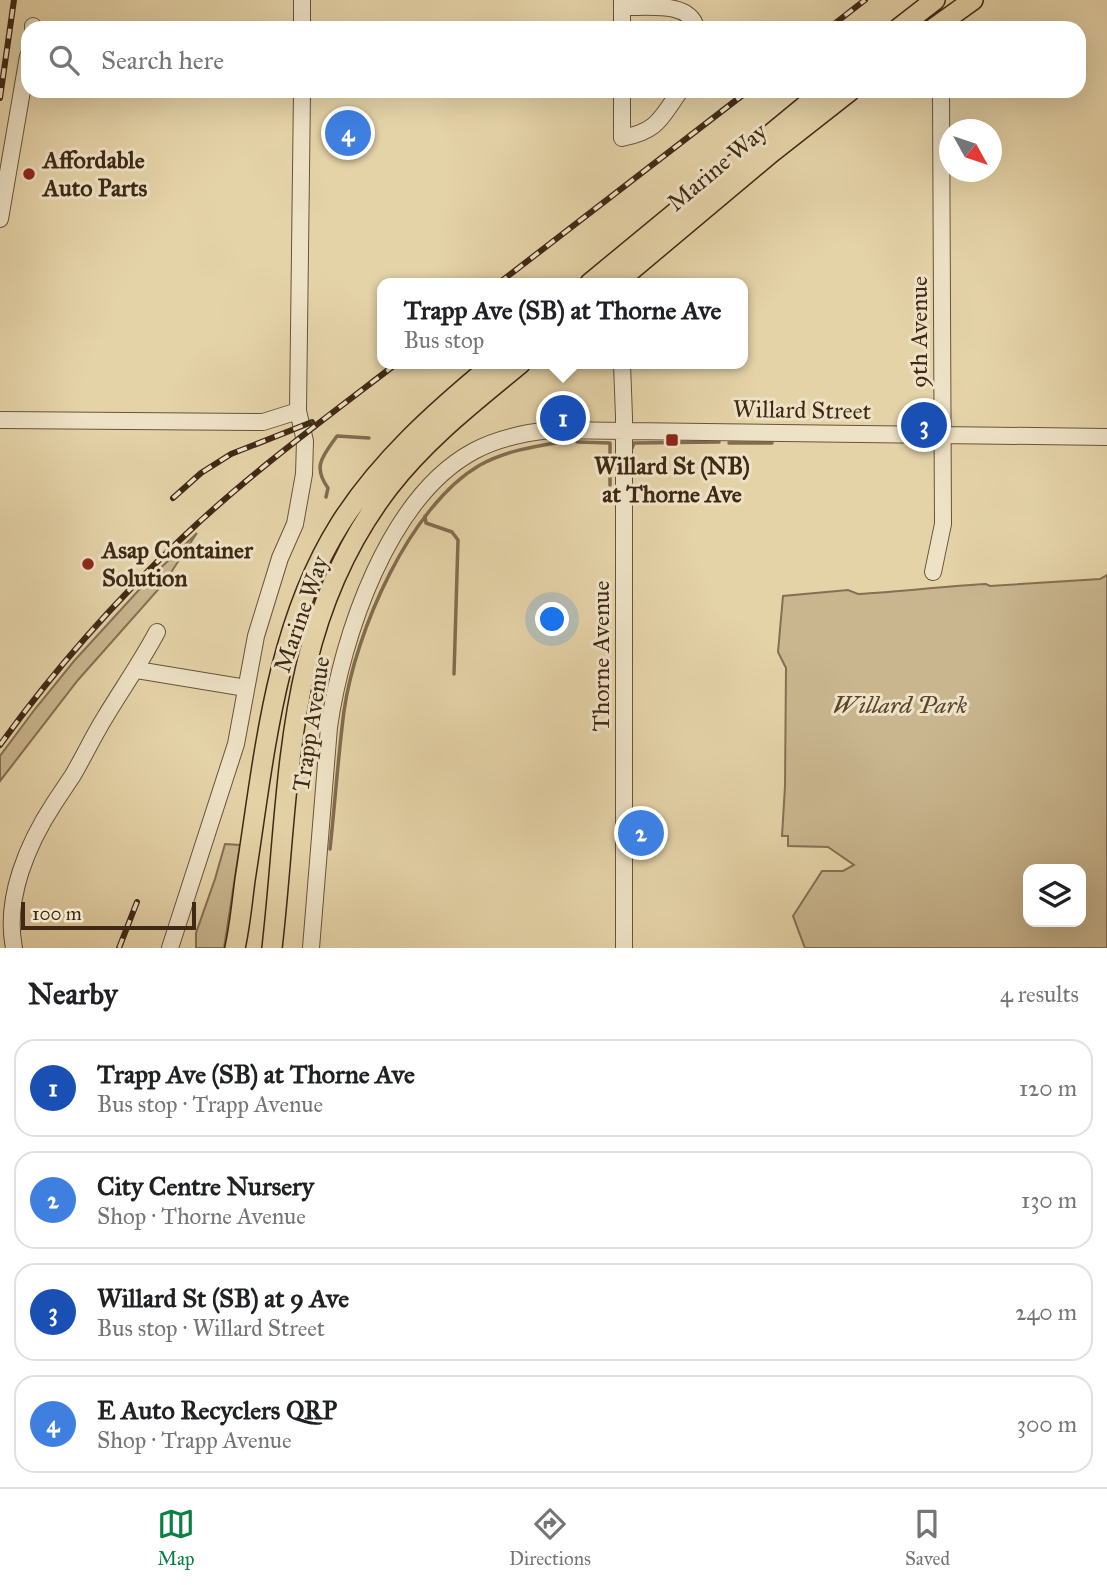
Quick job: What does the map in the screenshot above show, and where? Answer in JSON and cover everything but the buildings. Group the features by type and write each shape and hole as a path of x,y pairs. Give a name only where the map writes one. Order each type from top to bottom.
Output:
{"main road":[{"path":"908,21 935,0"},
{"path":"944,21 973,0"},
{"name":"Marine Way","path":"596,278 815,98"},
{"name":"Marine Way","path":"622,278 841,98"},
{"name":"Marine Way","path":"235,948 273,708 301,603 340,523 390,458 487,369"},
{"name":"Marine Way","path":"272,948 292,736 307,657 323,608 344,559 390,486 439,431 514,369"}],"street":[{"path":"302,0 302,21"},
{"path":"622,4 675,8 691,17 693,21"},
{"path":"0,219 21,97"},
{"path":"170,948 236,744 256,636 280,558 295,524 303,481 305,441 298,411 302,98"},
{"path":"622,98 622,138 643,134 654,127 675,98"},
{"name":"9th Avenue","path":"933,572 943,524 941,98"},
{"name":"Thorne Avenue","path":"622,369 624,948"},
{"path":"0,420 263,422 298,411"},
{"name":"Trapp Avenue","path":"311,948 325,759 334,693 356,616 375,571 395,535 436,480 471,453 492,443 513,435 550,430 623,430"},
{"name":"Willard Street","path":"623,430 1107,437"},
{"path":"14,948 14,906 19,875 29,848 158,632"},
{"path":"137,670 246,688"}],"green space":[{"path":"197,533 164,583 78,680 0,781 0,756 35,709 74,661 148,580"},
{"name":"Willard Park","path":"1107,575 1107,948 805,948 793,916 822,871 843,871 854,865 828,847 788,846 788,836 782,836 786,668 778,652 783,596 848,590 858,594 986,584 990,586 1100,579"},
{"path":"225,844 240,845 224,948 196,948 196,933"}],"waterway":[{"path":"326,497 328,488 321,473 321,461 337,436 369,438"},
{"path":"330,849 344,711 350,680 373,610 409,540 430,510 454,484 480,465 511,452 567,441"},
{"path":"577,442 610,443 610,485"},
{"path":"632,448 634,443 719,442"},
{"path":"729,443 772,443"},
{"path":"425,516 426,523 452,532 458,540 454,674"}],"railway":[{"path":"0,98 14,0"},
{"path":"838,21 865,0"},
{"path":"505,278 739,98"},
{"path":"0,745 86,637 182,538 259,470 389,369"},
{"path":"173,498 201,473 231,454 312,422"},
{"path":"119,948 137,902"}],"place":[{"name":"E Auto Recyclers QRP","path":"348,133"},
{"name":"Affordable Auto Parts","path":"29,174"},
{"name":"Trapp Ave (SB) at Thorne Ave","path":"563,418"},
{"name":"Willard St (SB) at 9 Ave","path":"924,425"},
{"name":"Willard St (NB) at Thorne Ave","path":"672,440"},
{"name":"Asap Container Solution","path":"88,564"},
{"name":"City Centre Nursery","path":"641,833"}]}
